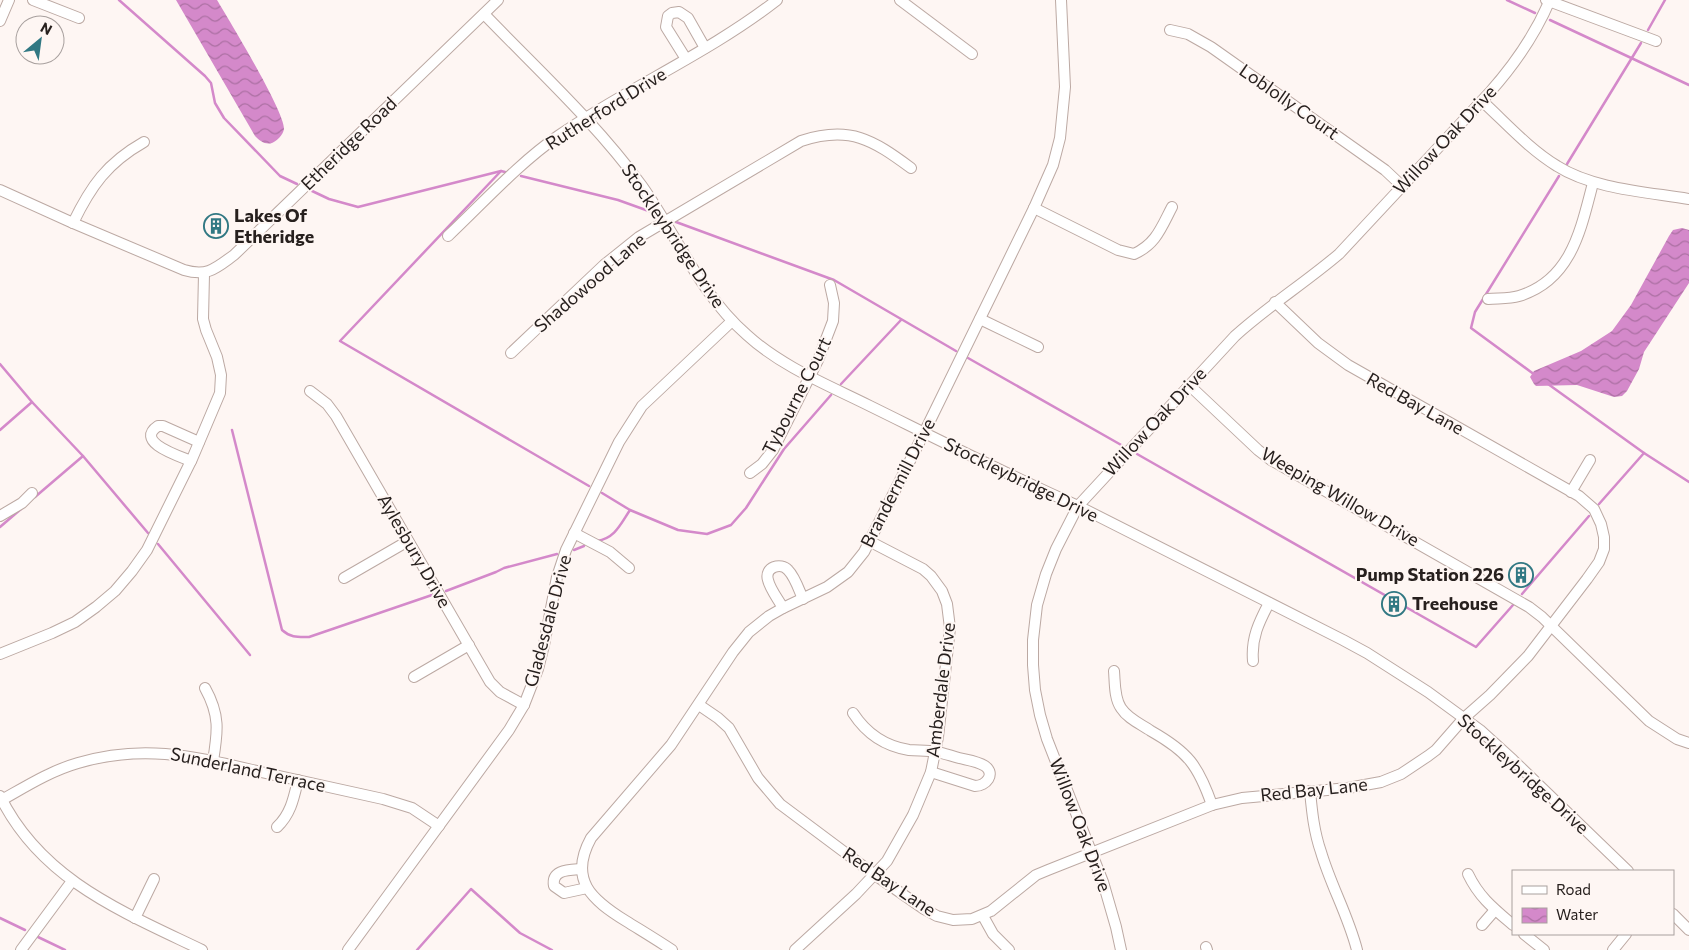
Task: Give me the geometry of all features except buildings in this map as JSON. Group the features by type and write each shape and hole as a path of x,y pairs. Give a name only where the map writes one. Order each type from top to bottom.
{"street":[{"path":"0,21 8,0"},
{"path":"33,0 79,18"},
{"name":"Etheridge Road","path":"204,274 234,255 498,0"},
{"name":"Rutherford Drive","path":"448,236 528,161 556,138 584,118 705,48 753,18 777,0"},
{"path":"900,0 972,54"},
{"name":"Brandermill Drive","path":"672,950 606,908 593,897 584,878 585,848 591,838 671,745 740,642 769,616 828,587 848,572 860,558 869,542 1034,208 1053,165 1060,138 1064,108 1065,87 1061,0"},
{"path":"1548,0 1656,41"},
{"name":"Willow Oak Drive","path":"1121,950 1108,896 1047,739 1035,690 1033,665 1037,605 1056,549 1078,506 1235,336 1257,316 1339,254 1482,101 1521,55 1540,22 1548,0"},
{"path":"686,59 666,27 668,16 672,13 679,12 688,18 705,48"},
{"name":"Stockleybridge Drive","path":"484,14 584,118 625,164 644,188 710,296 732,321 760,346 784,363 809,376 1078,506 1367,653 1428,692 1464,718 1513,760 1627,870"},
{"name":"Loblolly Court","path":"1170,30 1188,34 1211,47 1386,170 1402,186"},
{"path":"1482,101 1542,156 1568,172 1593,182 1689,199"},
{"name":"Shadowood Lane","path":"511,353 610,260 639,237 801,141 824,135 848,135 869,140 881,146 912,168"},
{"path":"73,223 96,181 126,152 144,142"},
{"path":"1488,299 1519,296 1547,281 1562,267 1576,243 1593,182"},
{"path":"0,190 184,270 204,274 203,319 217,357 221,375 220,393 191,461 146,550 132,571 115,590 75,622 0,654"},
{"path":"1034,208 1118,250 1134,254 1146,248 1158,234 1172,207"},
{"name":"Tybourne Court","path":"750,473 766,459 772,450 818,360 833,321 834,303 830,285"},
{"name":"Red Bay Lane","path":"699,705 729,728 758,778 780,804 924,909 936,916 953,920 972,919 983,916 1036,875 1212,805 1242,798 1348,788 1381,782 1401,774 1436,750 1464,718 1528,656 1599,562 1604,549 1604,537 1599,518 1587,503 1571,492 1348,366 1318,343 1275,302"},
{"path":"980,318 1038,347"},
{"name":"Gladesdale Drive","path":"348,950 509,730 524,705 538,669 561,563 619,442 642,406 732,321"},
{"name":"Weeping Willow Drive","path":"1189,385 1271,460 1517,599 1542,617 1649,721 1677,739 1689,743"},
{"name":"Aylesbury Drive","path":"310,391 326,404 336,416 490,682 500,692 524,705"},
{"path":"191,461 155,444 151,437 152,432 158,426 163,426 199,442"},
{"path":"1571,492 1590,460"},
{"path":"0,516 22,504 32,492"},
{"path":"574,533 610,552 629,568"},
{"path":"344,578 408,541"},
{"name":"Amberdale Drive","path":"794,950 875,875 887,861 909,823 930,772 938,737 949,643 950,615 947,604 942,591 923,569 869,542"},
{"path":"783,608 768,581 767,575 771,568 784,566 790,571 803,599"},
{"path":"1253,661 1254,637 1269,603"},
{"path":"414,677 469,645"},
{"path":"1114,671 1120,708 1129,718 1183,752 1200,774 1212,805"},
{"path":"205,688 216,712 218,726 213,761"},
{"path":"852,713 865,730 888,744 909,750 935,752 979,763 989,771 989,778 980,786 975,786 930,772"},
{"name":"Sunderland Terrace","path":"1,799 66,767 107,756 150,752 181,754 406,806 439,826"},
{"path":"277,827 290,809 298,780"},
{"path":"1310,791 1314,826 1321,852 1352,927 1358,950"},
{"path":"1,799 21,830 41,854 72,881 93,896 202,950"},
{"path":"1468,874 1486,902 1512,924"},
{"path":"135,918 154,879"},
{"path":"21,950 72,881"},
{"path":"1482,925 1495,910"},
{"path":"1674,915 1689,930"},
{"path":"983,916 994,934 1009,950"},
{"path":"1525,935 1544,950"},
{"path":"1613,950 1625,935"}],"water":[{"path":"176,0 217,0 276,104 284,129 276,141 265,143 255,136"},
{"path":"1682,228 1689,230 1689,283 1644,352 1639,369 1627,391 1622,396 1614,397 1577,385 1536,386 1530,377 1534,371 1581,351 1612,331 1631,305 1673,230"}],"waterway":[{"path":"119,0 205,76 211,83 215,103 224,118 280,176 297,184"},
{"path":"1507,0 1535,13"},
{"path":"1648,30 1665,0"},
{"path":"1550,20 1689,85"},
{"path":"1567,164 1641,43"},
{"path":"501,171 340,341 589,486"},
{"path":"310,190 329,199 358,207 501,171 505,172"},
{"path":"521,176 618,200 657,214"},
{"path":"1535,375 1471,328 1475,312 1559,176"},
{"path":"676,222 834,280 956,351"},
{"path":"841,384 901,320"},
{"path":"968,358 1123,446"},
{"path":"0,364 32,402 83,456 148,533"},
{"path":"1548,384 1644,453 1689,482"},
{"path":"602,493 630,510 678,530 707,534 731,525 746,508 784,449 831,395"},
{"path":"0,430 32,402"},
{"path":"232,430 282,630 285,633 292,636 309,637 432,595"},
{"path":"1599,504 1644,453"},
{"path":"1137,454 1476,647 1513,605"},
{"path":"35,497 83,456"},
{"path":"0,527 21,509"},
{"path":"597,541 613,534 630,510"},
{"path":"1522,594 1589,516"},
{"path":"158,544 250,655"},
{"path":"574,550 584,546"},
{"path":"446,591 504,568 557,554"},
{"path":"417,950 471,889 520,933 552,950"},
{"path":"0,918 25,930"},
{"path":"38,937 65,950"}],"place":[{"name":"Lakes Of Etheridge","path":"216,226"},
{"name":"Pump Station 226","path":"1521,575"},
{"name":"Treehouse","path":"1394,604"}]}
